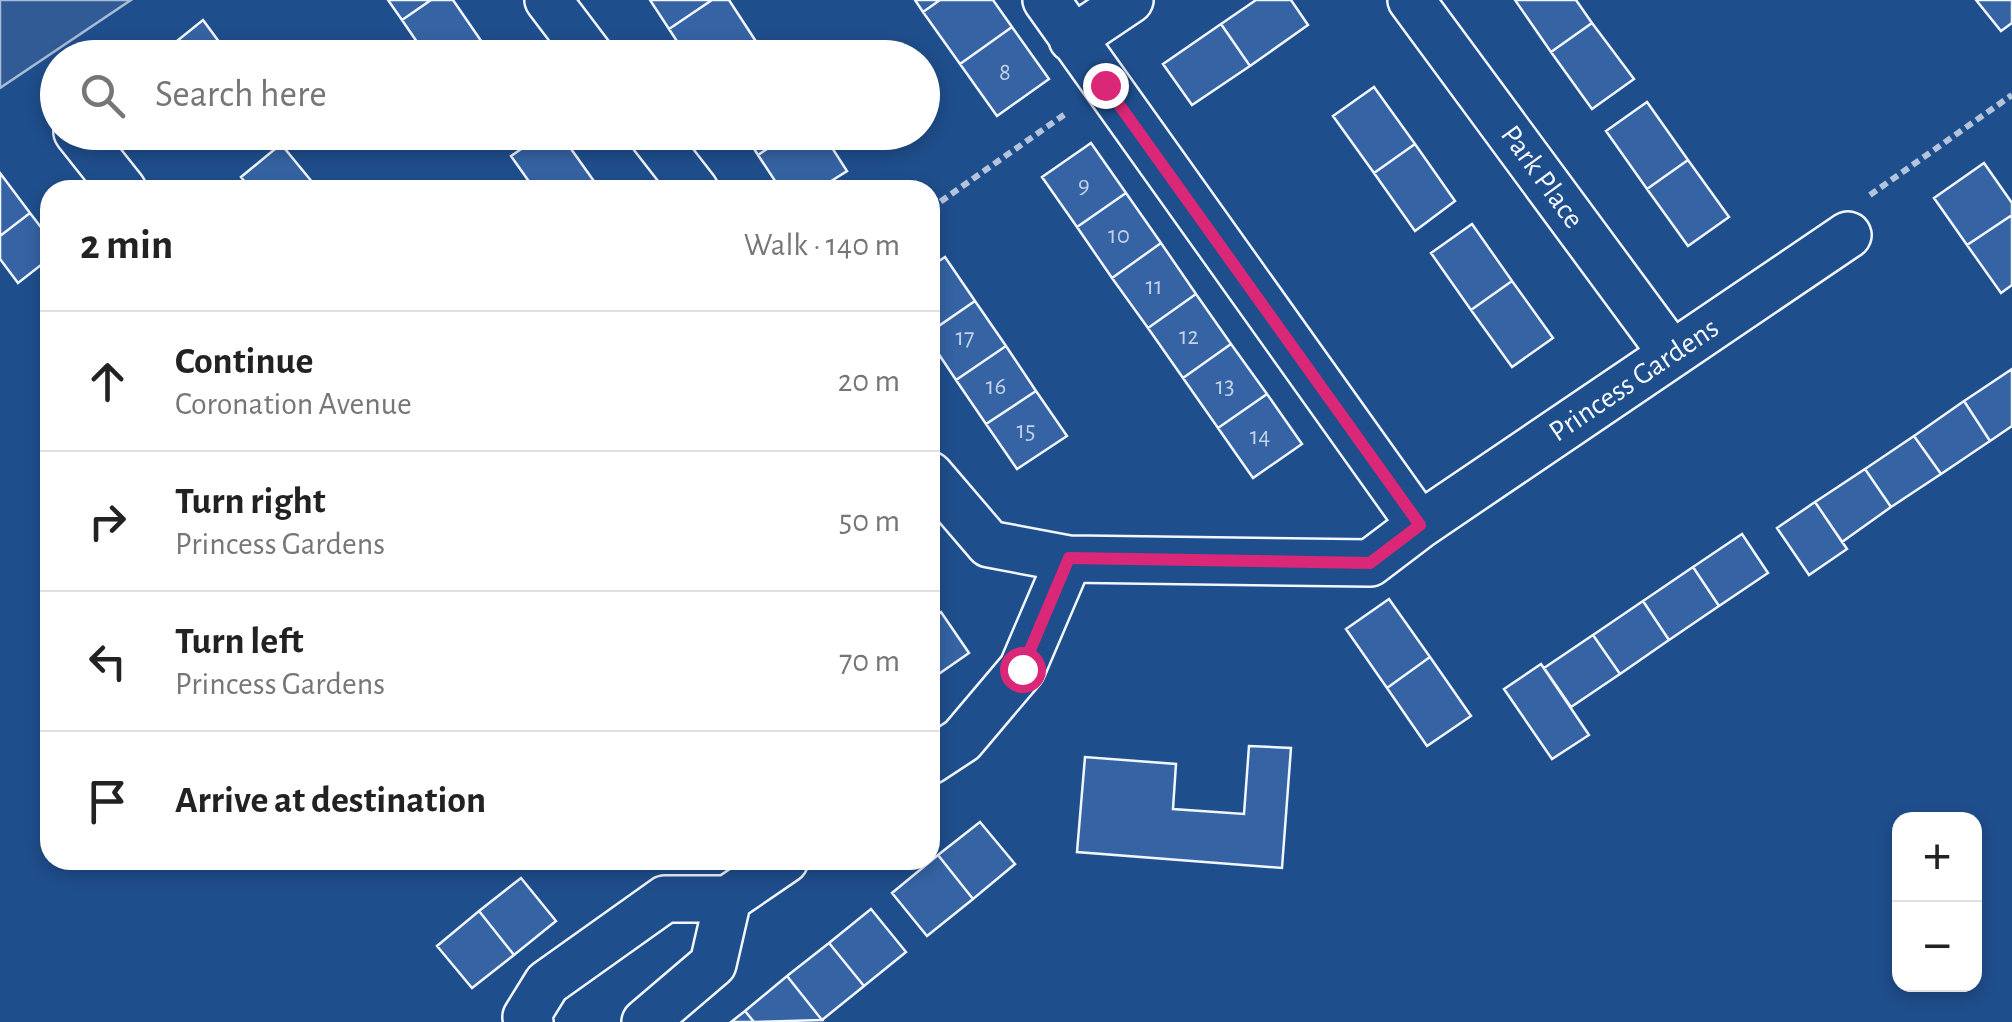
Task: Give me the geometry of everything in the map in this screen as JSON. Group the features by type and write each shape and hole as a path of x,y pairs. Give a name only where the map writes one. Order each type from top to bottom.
{"street":[{"path":"548,0 578,40"},
{"path":"1046,0 1420,525"},
{"path":"1072,39 1130,0"},
{"name":"Park Place","path":"1411,0 1672,354"},
{"path":"91,150 115,180"},
{"path":"664,150 687,180"},
{"name":"Princess Gardens","path":"940,486 990,544 1069,558 1370,563 1420,525 1848,235"},
{"path":"940,755 962,740 1022,669 1069,558"},
{"path":"672,870 728,898"},
{"path":"530,1022 526,1016 547,983 665,898 728,898 769,870"},
{"path":"645,1022 713,964 728,898"}],"path":[{"path":"940,202 1105,85"},
{"path":"1848,235 1862,202 2012,95"}],"shaded area":[{"path":"0,0 131,0 71,40 40,40 40,61 0,88"}],"building":[{"path":"388,0 431,0 402,20"},
{"path":"431,0 453,0 480,40 416,40 402,20"},
{"path":"650,0 712,0 669,29"},
{"path":"712,0 729,0 755,40 676,40 669,29"},
{"path":"915,0 940,0 923,12"},
{"path":"940,0 993,0 1012,27 960,64 923,12"},
{"path":"1256,0 1291,0 1308,25 1250,66 1221,24"},
{"path":"1515,0 1576,0 1592,23 1551,52"},
{"path":"1976,0 2012,0 2012,23 2001,31"},
{"path":"203,20 218,40 178,40"},
{"path":"1592,23 1634,79 1592,109 1551,52"},
{"path":"1221,24 1250,66 1192,105 1163,64"},
{"path":"1012,27 1049,79 997,116 960,64"},
{"path":"1374,87 1415,144 1374,173 1333,116"},
{"path":"1647,102 1688,160 1647,189 1606,131"},
{"path":"1091,143 1126,193 1077,227 1042,177"},
{"path":"1415,144 1455,201 1415,231 1374,173"},
{"path":"274,150 286,150 311,180 243,180 241,177"},
{"path":"520,150 572,150 593,180 528,180 511,156"},
{"path":"766,150 834,150 847,171 833,180 774,180 758,155"},
{"path":"1688,160 1729,217 1688,246 1647,189"},
{"path":"1984,163 2012,203 2012,215 1967,245 1934,198"},
{"path":"0,173 30,213 0,236"},
{"path":"1126,193 1161,243 1112,278 1077,227"},
{"path":"30,213 40,226 40,266 18,283 0,259 0,236"},
{"path":"2012,215 2012,285 2001,293 1967,245"},
{"path":"1472,224 1512,281 1471,310 1431,253"},
{"path":"1161,243 1196,294 1148,328 1112,278"},
{"path":"945,257 975,301 940,325 940,260"},
{"path":"1512,281 1553,338 1512,367 1471,310"},
{"path":"1196,294 1231,344 1183,378 1148,328"},
{"path":"975,301 1006,346 956,380 940,356 940,325"},
{"path":"1231,344 1267,394 1218,428 1183,378"},
{"path":"1006,346 1036,391 986,424 956,380"},
{"path":"2012,369 2012,426 1990,441 1964,401"},
{"path":"1036,391 1067,436 1017,469 986,424"},
{"path":"1267,394 1302,444 1253,478 1218,428"},
{"path":"1964,401 1990,441 1941,474 1914,436"},
{"path":"1914,436 1941,474 1891,507 1865,469"},
{"path":"1865,469 1891,507 1842,542 1815,502"},
{"path":"1815,502 1847,549 1809,575 1777,528"},
{"path":"1742,534 1768,573 1719,606 1693,567"},
{"path":"1693,567 1719,606 1669,640 1643,601"},
{"path":"1389,599 1430,657 1387,688 1346,629"},
{"path":"1643,601 1669,640 1620,674 1593,635"},
{"path":"940,613 969,653 940,673"},
{"path":"1593,635 1620,674 1571,707 1544,668"},
{"path":"1430,657 1471,716 1427,746 1387,688"},
{"path":"1541,664 1589,735 1552,759 1504,689"},
{"path":"1249,746 1291,748 1282,868 1077,852 1085,757 1176,764 1173,809 1244,814"},
{"path":"980,822 1015,864 973,899 940,853"},
{"path":"940,858 973,899 927,936 892,893 920,870 940,870"},
{"path":"521,878 556,921 514,955 479,911"},
{"path":"871,909 906,952 864,986 829,943"},
{"path":"479,911 514,955 472,988 437,946"},
{"path":"829,943 864,986 822,1020 787,976"},
{"path":"787,976 822,1020 754,1022 745,1011"},
{"path":"745,1011 754,1022 731,1022"}],"route":[{"path":"1022,669 1069,558 1370,563 1420,525 1105,85"}]}
